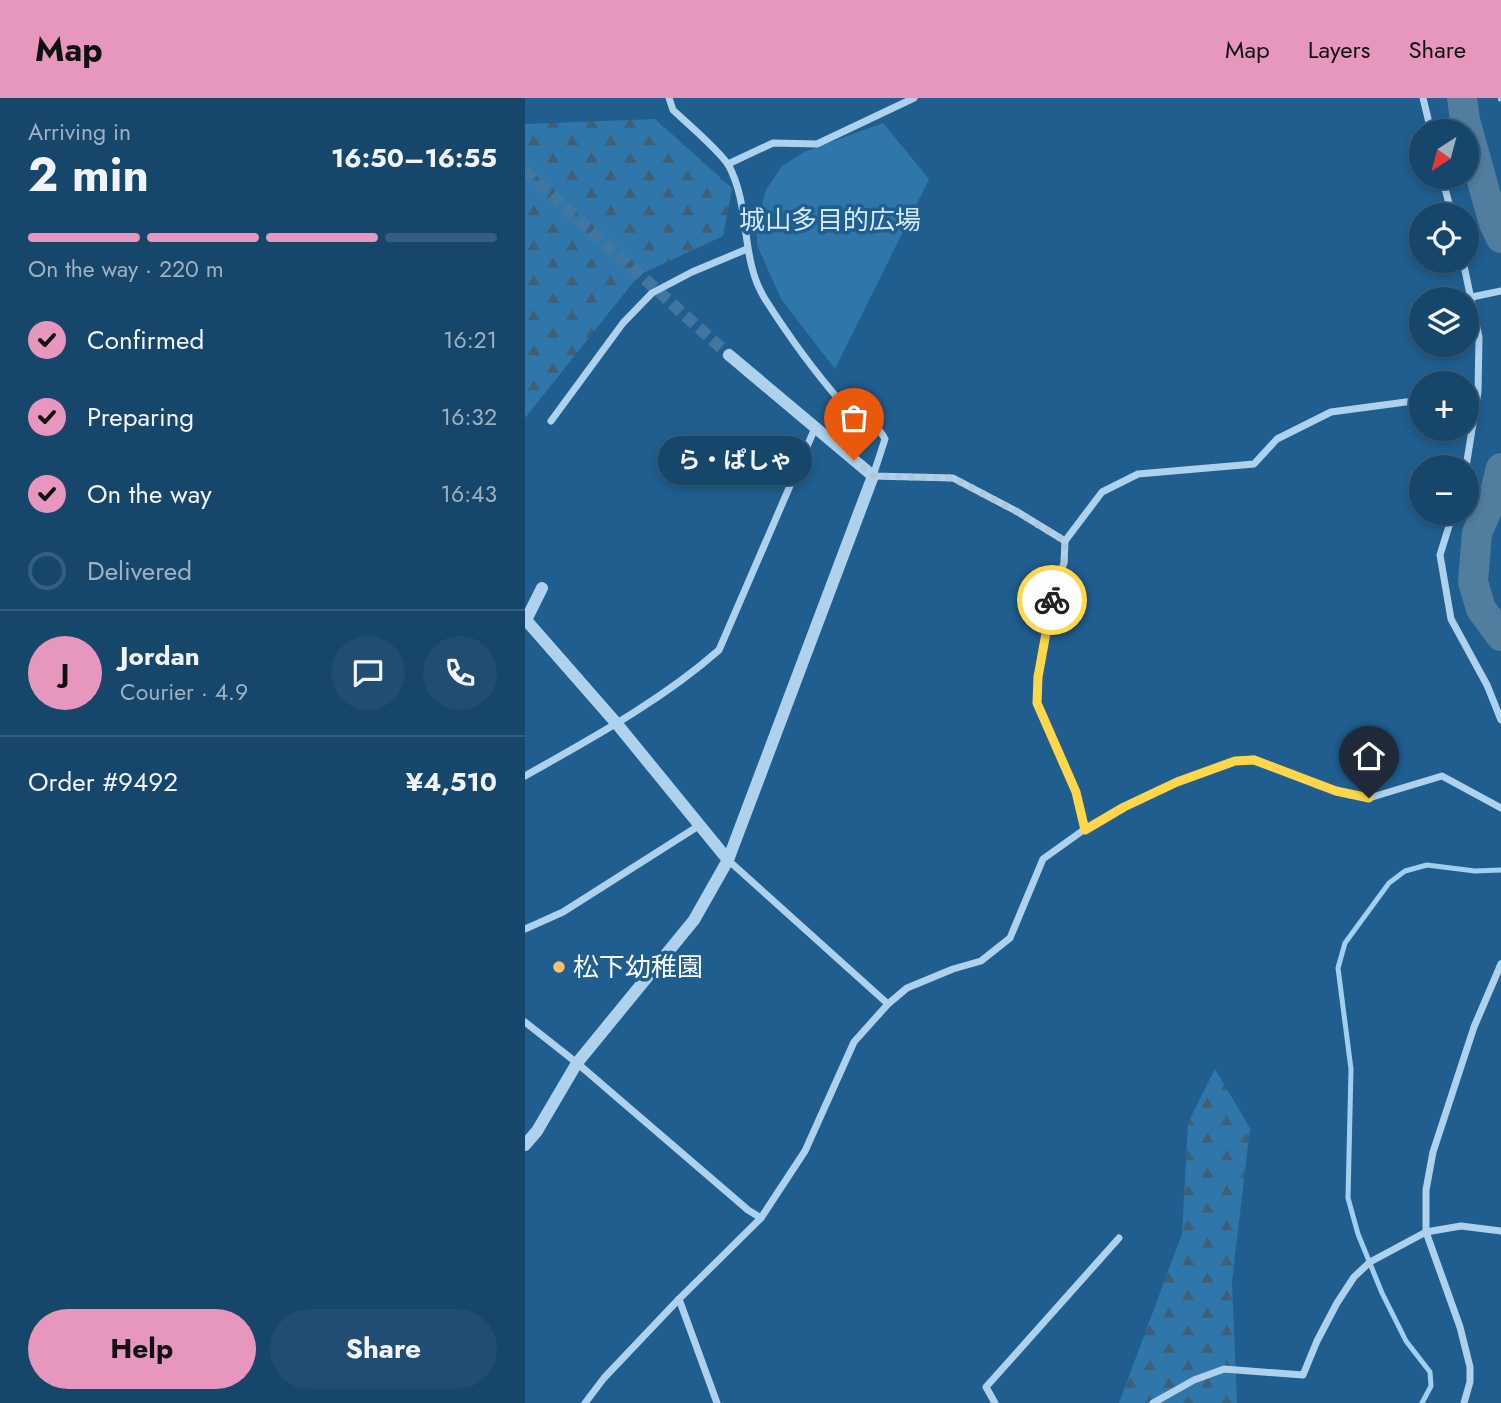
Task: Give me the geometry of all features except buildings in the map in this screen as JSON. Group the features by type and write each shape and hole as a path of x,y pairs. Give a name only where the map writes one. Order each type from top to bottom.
{"street":[{"path":"525,1145 537,1131 577,1063 694,920 728,860 885,439 879,427 844,405 811,365 763,296 747,249 742,200 728,164 673,110 669,98"},
{"path":"728,164 773,143 817,144 914,98"},
{"path":"1423,98 1428,119"},
{"path":"551,421 623,323 652,293 692,272 747,249"},
{"path":"1479,296 1501,291"},
{"path":"729,355 873,476 953,478 1016,511 1065,541"},
{"path":"1085,830 1076,792 1037,703 1038,677 1053,594 1064,563 1065,541 1102,492 1138,474 1254,464 1277,439 1331,412 1409,402"},
{"path":"525,776 617,724 696,670 719,650 815,428"},
{"path":"1449,525 1440,555 1451,618 1487,685 1501,720"},
{"path":"542,588 526,620 617,724 728,860 888,1004"},
{"path":"585,1403 604,1378 679,1299 761,1218 806,1151 854,1042 888,1004 907,988 981,961 1010,938 1043,859 1085,830 1124,807 1177,782 1235,761 1254,760 1336,791 1369,798 1442,776 1501,808"},
{"path":"525,929 562,912 700,825"},
{"path":"1464,1403 1470,1382 1470,1367 1460,1327 1426,1232 1426,1190 1433,1152 1475,1027 1501,964"},
{"path":"525,1022 577,1063 748,1210 761,1218"},
{"path":"1153,1403 1194,1380 1224,1369 1303,1375 1317,1341 1354,1277 1370,1262 1426,1232 1461,1226 1501,1231"},
{"path":"995,1403 986,1387 1119,1238"},
{"path":"679,1299 717,1403"}],"path":[{"path":"1499,98 1501,104"}],"green space":[{"path":"655,119 732,188 723,236 639,275 525,418 525,124"},
{"name":"城山多目的広場","path":"883,123 929,179 835,369 781,299 757,245 757,221 766,190 782,166 804,152"},
{"path":"1215,1069 1250,1128 1232,1281 1237,1403 1119,1403 1182,1234 1188,1123"}],"waterway":[{"path":"1462,98 1465,120 1494,224 1501,238"},
{"path":"1501,468 1495,492 1477,533 1473,582 1481,609 1501,636"},
{"path":"1422,1403 1431,1386 1430,1372 1406,1341 1382,1293 1358,1234 1348,1198 1351,1069 1338,968 1345,943 1389,883 1405,871 1427,865 1475,871 1501,870"}],"tunnel":[{"path":"525,171 729,355"}],"way so far":[{"path":"854,460 873,476 953,478 1016,511 1065,541 1064,563 1052,600"}],"place":[{"name":"ら・ぱしゃ","path":"854,460"},
{"name":"松下幼稚園","path":"559,967"}],"route":[{"path":"1052,600 1038,677 1037,703 1076,792 1085,830 1124,807 1177,782 1235,761 1254,760 1336,791 1369,798"}]}
